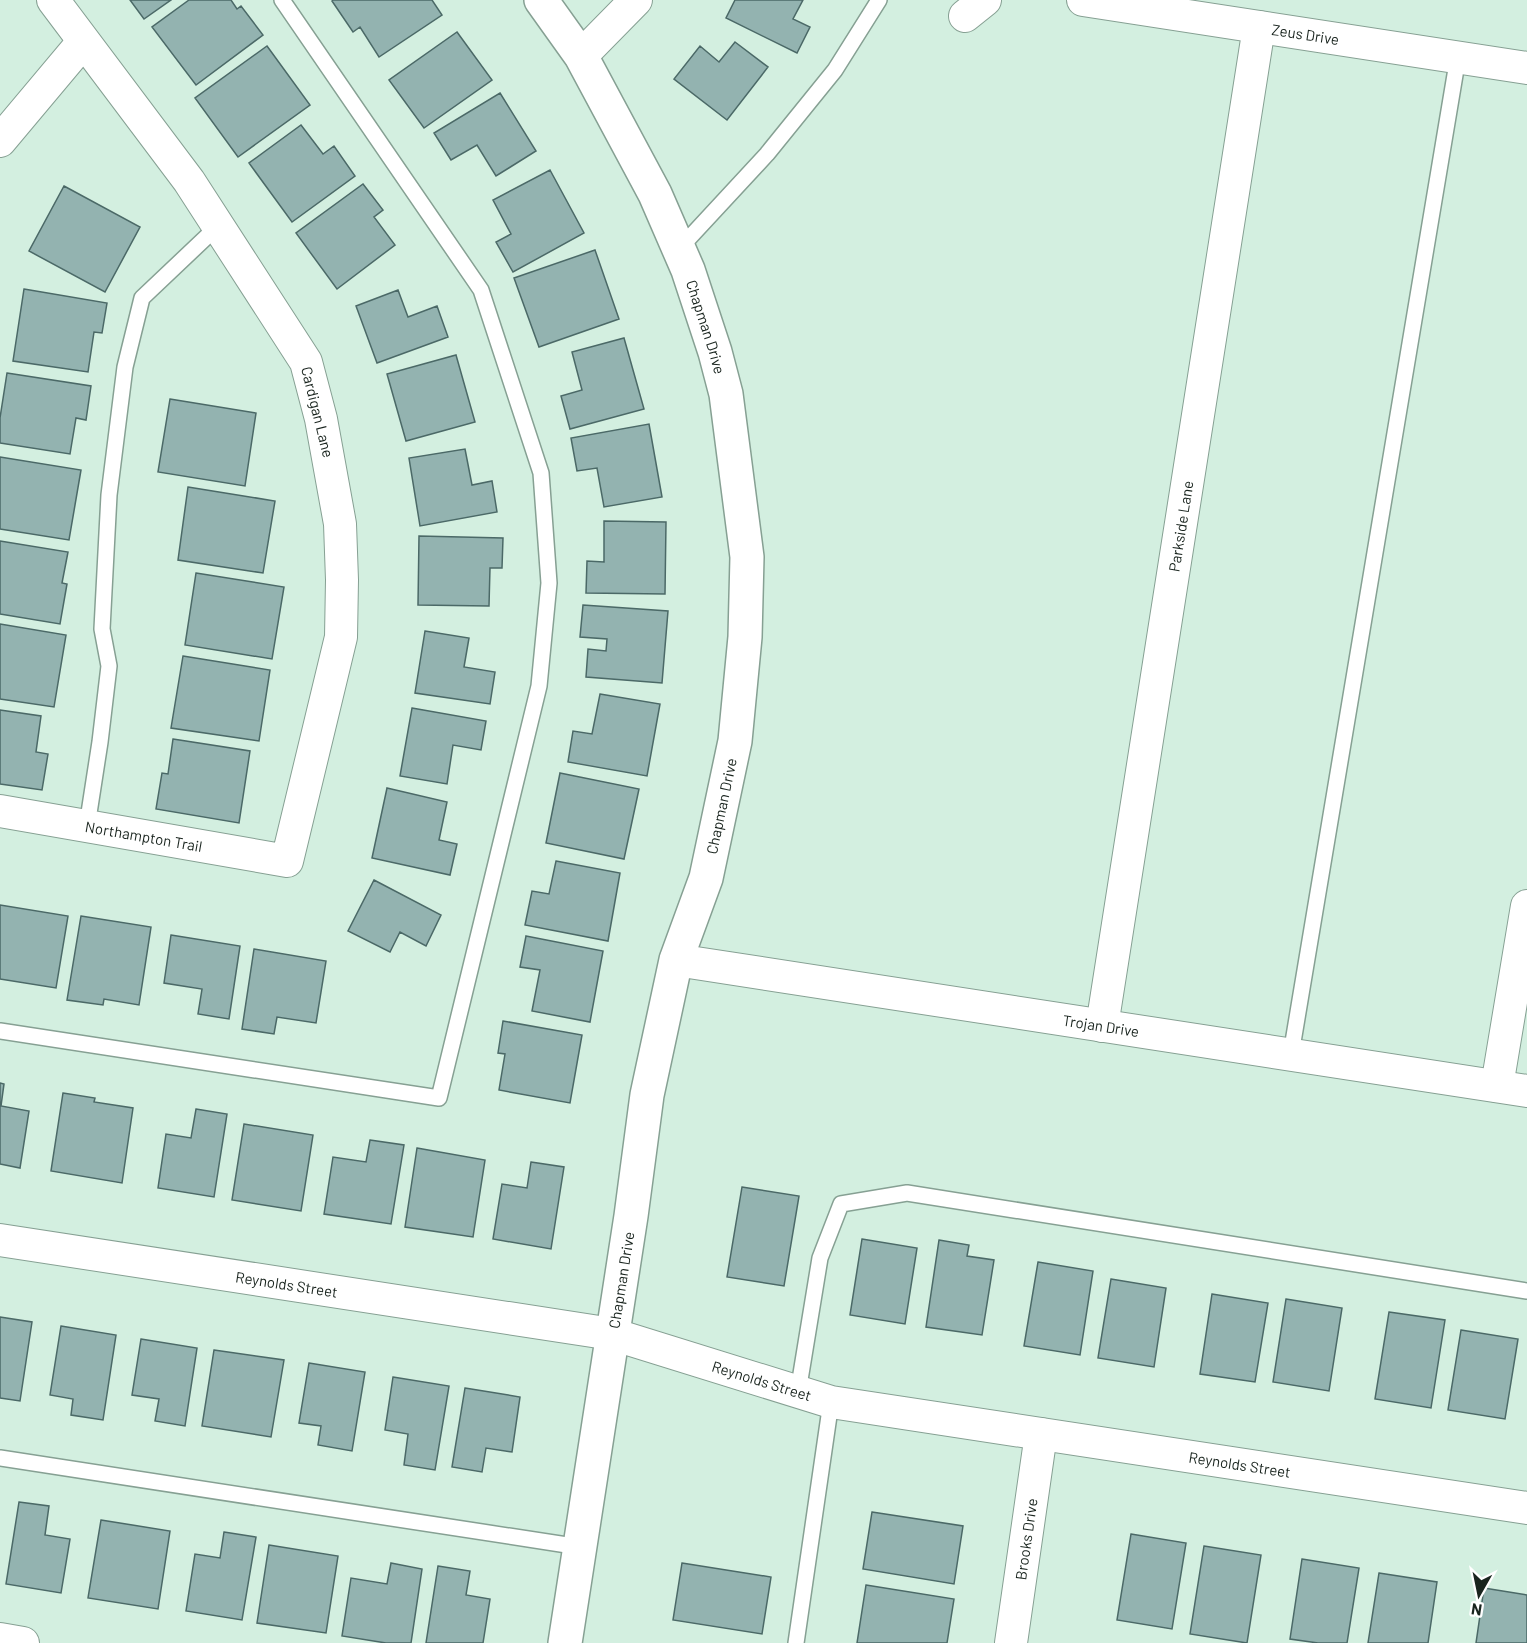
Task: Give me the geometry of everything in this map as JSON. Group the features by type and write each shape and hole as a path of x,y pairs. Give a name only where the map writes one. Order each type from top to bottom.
{"street":[{"name":"Cardigan Lane","path":"53,0 189,181 306,362 321,419 340,524 341,637 286,861"},
{"name":"Chapman Drive","path":"542,0 580,56 655,195 688,270 726,394 747,557 745,637 735,741 706,878 676,960 647,1095 631,1216 565,1643"},
{"path":"580,56 636,0"},
{"name":"Zeus Drive","path":"1083,0 1527,68"},
{"name":"Parkside Lane","path":"1102,1026 1259,27"},
{"path":"0,141 83,42"},
{"name":"Northampton Trail","path":"0,812 286,861"},
{"path":"1512,1088 1527,906"},
{"name":"Trojan Drive","path":"676,960 1512,1088"},
{"name":"Reynolds Street","path":"0,1240 612,1334 831,1402 1527,1508"},
{"name":"Brooks Drive","path":"1011,1643 1041,1434"},
{"path":"0,1639 23,1643"}],"lane":[{"path":"0,1031 439,1098 539,686 549,583 541,473 481,290 282,0"},
{"path":"679,249 767,154 835,70 879,0"},
{"path":"1291,1054 1458,57"},
{"path":"87,826 109,666 102,629 109,495 124,368 142,298 218,226"},
{"path":"798,1392 820,1258 841,1204 907,1192 1527,1291"},
{"path":"796,1643 831,1402"},
{"path":"0,1458 580,1547"}],"building":[{"path":"130,0 171,0 144,19"},
{"path":"189,0 231,0 237,9 241,6 263,35 196,85 152,27"},
{"path":"333,0 432,0 442,15 379,57 360,27 353,32"},
{"path":"735,0 803,0 793,19 810,27 797,53 726,18"},
{"path":"457,32 492,80 424,128 389,80"},
{"path":"735,42 768,67 727,120 674,79 700,46 719,62"},
{"path":"267,46 310,105 238,157 195,98"},
{"path":"500,93 536,151 496,176 477,145 451,160 434,133"},
{"path":"301,125 323,154 334,146 355,176 292,222 249,163"},
{"path":"550,170 584,233 513,272 496,242 511,234 493,200"},
{"path":"363,184 383,210 374,217 395,245 337,289 296,233"},
{"path":"64,186 140,227 105,292 29,251"},
{"path":"595,250 619,319 539,347 514,278"},
{"path":"24,289 107,303 102,333 94,332 88,372 13,361"},
{"path":"398,290 408,317 437,306 448,337 377,363 356,306"},
{"path":"624,338 644,409 570,429 561,396 582,390 572,352"},
{"path":"456,355 475,422 406,441 387,374"},
{"path":"7,373 91,386 86,420 76,418 70,454 0,443 0,418"},
{"path":"170,399 256,413 245,486 158,472"},
{"path":"649,424 662,497 604,507 597,468 577,471 571,438"},
{"path":"465,449 472,485 492,481 497,512 420,526 409,458"},
{"path":"0,457 81,470 69,540 0,529"},
{"path":"188,487 275,501 263,573 178,560"},
{"path":"604,521 666,522 665,594 586,593 587,561 604,562"},
{"path":"419,536 503,538 502,568 490,568 489,606 418,605"},
{"path":"0,541 68,552 62,583 67,584 60,624 0,614"},
{"path":"196,573 284,587 272,659 185,645"},
{"path":"583,605 668,611 662,683 586,677 588,649 606,651 607,639 580,637"},
{"path":"0,624 66,635 54,707 0,699"},
{"path":"425,631 469,638 464,667 495,672 490,704 415,693"},
{"path":"183,656 270,670 259,741 171,728"},
{"path":"600,694 660,704 647,776 568,762 573,731 592,734"},
{"path":"412,708 486,721 481,750 453,745 447,784 400,776"},
{"path":"0,710 41,716 36,752 48,754 42,790 0,784"},
{"path":"173,739 250,751 239,823 156,809 162,773 168,774"},
{"path":"560,773 639,789 624,859 546,843"},
{"path":"387,788 447,802 439,840 457,844 450,875 372,858"},
{"path":"556,861 620,873 608,941 525,925 532,891 549,894"},
{"path":"374,880 441,915 426,946 400,932 390,952 348,931"},
{"path":"0,905 68,916 56,988 0,979"},
{"path":"81,916 151,927 139,1005 104,999 103,1005 67,1000"},
{"path":"171,935 240,946 229,1019 198,1014 202,989 164,983"},
{"path":"526,936 603,951 590,1022 532,1011 540,970 520,967"},
{"path":"254,949 326,961 316,1023 277,1017 274,1034 242,1029"},
{"path":"503,1021 582,1035 570,1103 499,1090 505,1054 498,1053"},
{"path":"0,1083 4,1084 1,1106 29,1111 20,1168 0,1164"},
{"path":"63,1093 95,1098 94,1102 133,1108 122,1183 51,1171"},
{"path":"196,1109 227,1114 214,1197 158,1188 166,1134 191,1138"},
{"path":"244,1124 313,1135 301,1211 232,1200"},
{"path":"370,1140 404,1145 391,1224 324,1214 333,1157 366,1162"},
{"path":"417,1148 485,1160 473,1237 405,1227"},
{"path":"531,1162 564,1167 551,1249 493,1239 502,1184 527,1188"},
{"path":"742,1187 799,1196 784,1286 727,1277"},
{"path":"862,1239 917,1248 905,1324 850,1315"},
{"path":"939,1240 969,1245 967,1256 994,1260 982,1335 926,1327"},
{"path":"1038,1262 1093,1271 1080,1355 1024,1346"},
{"path":"1111,1279 1166,1288 1154,1367 1098,1358"},
{"path":"1212,1294 1268,1303 1255,1382 1200,1374"},
{"path":"1286,1299 1342,1308 1329,1391 1273,1382"},
{"path":"1389,1312 1445,1320 1431,1408 1375,1399"},
{"path":"0,1317 32,1322 20,1401 0,1398"},
{"path":"61,1326 116,1335 103,1420 71,1415 73,1399 50,1395"},
{"path":"1461,1330 1518,1339 1505,1419 1448,1410"},
{"path":"141,1339 197,1348 185,1426 155,1421 159,1399 132,1395"},
{"path":"214,1350 284,1360 271,1437 202,1426"},
{"path":"309,1363 365,1372 352,1451 318,1445 321,1426 299,1423"},
{"path":"393,1377 449,1386 435,1470 404,1465 408,1434 385,1430"},
{"path":"465,1388 520,1397 512,1452 486,1448 482,1472 452,1467"},
{"path":"19,1502 49,1506 45,1535 70,1539 61,1593 6,1584"},
{"path":"872,1512 963,1526 954,1584 863,1569"},
{"path":"101,1520 170,1531 158,1609 88,1598"},
{"path":"224,1532 256,1537 242,1620 186,1611 195,1554 220,1558"},
{"path":"1131,1534 1186,1543 1172,1629 1117,1620"},
{"path":"269,1545 338,1556 326,1633 257,1623"},
{"path":"1204,1546 1261,1555 1247,1643 1190,1634"},
{"path":"1302,1559 1359,1568 1347,1643 1318,1643 1290,1639"},
{"path":"391,1563 422,1569 411,1643 386,1643 342,1636 351,1578 387,1584"},
{"path":"682,1563 771,1577 762,1634 673,1620"},
{"path":"438,1566 470,1571 466,1595 490,1599 483,1643 426,1643"},
{"path":"1379,1573 1437,1582 1428,1643 1368,1643"},
{"path":"866,1585 954,1599 947,1643 857,1643"},
{"path":"1484,1588 1527,1595 1527,1643 1476,1643"}]}
